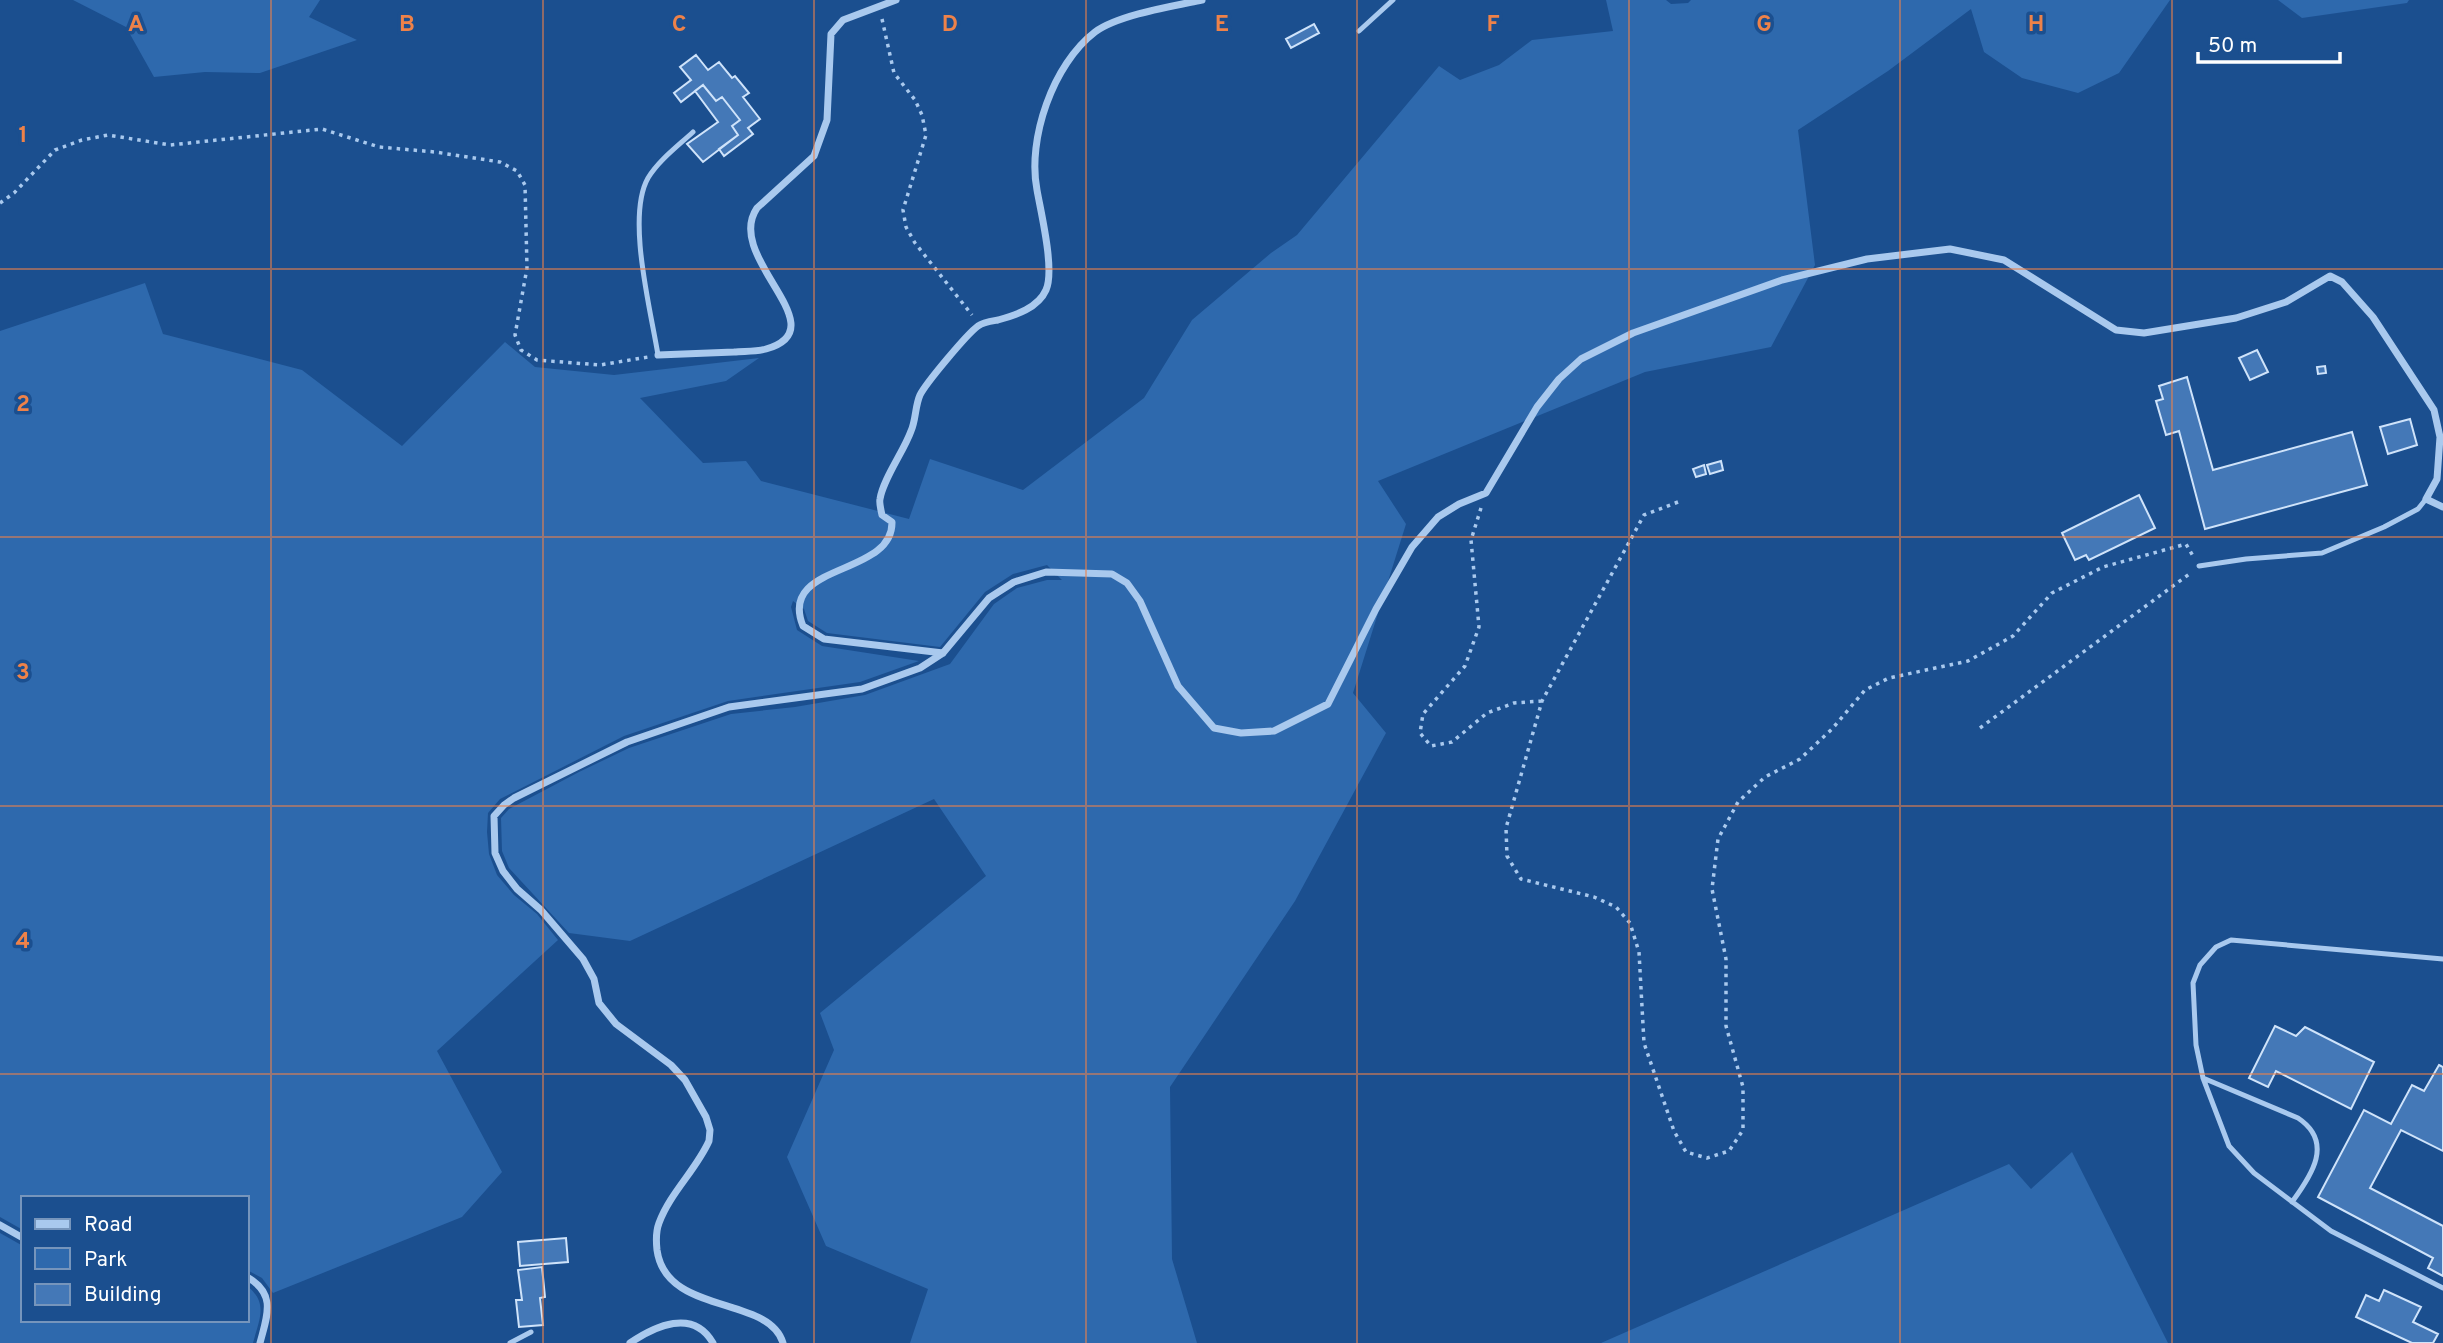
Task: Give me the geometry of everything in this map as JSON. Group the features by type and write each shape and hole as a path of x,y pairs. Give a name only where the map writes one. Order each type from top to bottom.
{"street":[{"path":"658,355 764,350 788,337 792,327 788,310 753,247 749,234 752,216 757,208 814,156 827,120 831,34 843,20 896,0"},
{"path":"943,653 824,639 803,626 798,608 803,594 812,583 863,560 883,546 892,533 892,522 882,514 880,499 910,435 920,396 933,376 979,324 1031,308 1042,298 1047,288 1049,270 1035,178 1036,149 1047,102 1065,63 1096,31 1139,14 1202,0"},
{"path":"783,1343 773,1326 759,1318 698,1297 679,1286 666,1273 658,1259 658,1224 709,1141 710,1130 706,1117 685,1080 671,1065 616,1024 599,1003 594,979 583,959 503,871 495,853 494,816 514,798 626,742 729,707 862,689 920,668 943,653 989,598 1014,582 1046,572 1112,574 1128,583 1140,601 1178,686 1214,727 1241,733 1274,731 1328,704 1376,609 1412,547 1438,517 1459,504 1486,493 1537,407 1559,379 1581,359 1605,346 1680,315 1782,280 1867,259 1950,249 2004,260 2116,330 2144,333 2236,318 2287,302 2330,276 2342,282 2373,317 2434,410 2440,436 2437,479 2426,499 2443,507"},
{"path":"0,1224 21,1237"},
{"path":"248,1278 266,1295 268,1314 260,1343"},
{"path":"630,1343 651,1329 670,1323 684,1323 698,1327 713,1343"}],"lane":[{"path":"1359,31 1393,0"},
{"path":"658,355 639,233 641,199 646,181 656,167 693,132"},
{"path":"2199,566 2322,553 2395,521 2418,509 2426,499"},
{"path":"2443,959 2231,940 2216,947 2200,965 2193,983 2196,1045 2203,1078 2229,1146 2254,1173 2331,1230 2443,1288"},
{"path":"2203,1078 2298,1118 2310,1126 2317,1143 2315,1161 2311,1176 2292,1202"},
{"path":"510,1343 531,1332"}],"path":[{"path":"880,7 894,74 915,100 922,115 926,135 904,210 906,227 915,243 979,324"},
{"path":"0,203 14,193 55,150 82,140 108,135 170,145 322,129 379,147 500,162 517,171 525,185 527,268 516,335 522,350 537,360 600,365 658,355"},
{"path":"1486,493 1471,540 1479,628 1465,666 1423,714 1420,733 1431,746 1452,742 1487,713 1514,703 1542,701"},
{"path":"1678,502 1644,514 1542,701 1506,828 1507,856 1521,879 1594,897 1616,907 1630,923 1639,952 1644,1043 1686,1152 1707,1158 1729,1151 1743,1130 1743,1087 1726,1026 1726,959 1712,889 1718,839 1738,802 1765,777 1800,759 1832,729 1865,690 1889,678 1969,661 2013,636 2052,593 2103,567 2186,544 2199,566 1980,728"}],"green space":[{"path":"73,0 320,0 309,17 357,40 260,73 205,72 154,77 126,27"},
{"path":"1606,0 1666,0 1671,4 1688,3 1691,0 2170,0 2119,73 2078,93 2022,78 1984,52 1971,9 1888,71 1798,130 1815,265 1771,347 1645,372 1378,481 1406,524 1353,693 1386,733 1295,901 1170,1087 1172,1259 1197,1343 910,1343 928,1289 826,1246 787,1157 834,1050 820,1013 986,876 934,799 630,941 569,933 509,868 502,851 501,818 509,809 629,748 731,714 865,695 950,664 994,604 1017,588 1047,580 1062,580 1047,565 1013,574 985,592 940,647 827,633 808,621 804,609 793,601 791,607 797,630 822,646 919,661 860,682 728,701 624,736 500,799 488,813 487,832 489,854 497,875 514,895 537,914 558,940 437,1051 502,1172 462,1217 273,1293 262,1278 248,1271 248,1196 21,1196 21,1229 0,1217 0,331 145,283 163,334 302,370 402,446 505,342 535,367 614,375 759,358 726,381 640,398 703,463 746,461 761,481 909,519 930,459 1023,490 1144,398 1192,320 1271,253 1297,235 1439,66 1460,80 1499,65 1532,40 1613,31"},
{"path":"2278,0 2409,0 2407,3 2302,18"},
{"path":"2072,1152 2168,1343 1601,1343 2009,1164 2031,1189"},
{"path":"0,1233 21,1245 21,1322 248,1322 248,1287 254,1292 260,1305 260,1319 253,1343 0,1343"}],"building":[{"path":"1314,24 1319,33 1291,48 1286,39"},
{"path":"696,55 708,70 719,62 732,78 735,76 749,93 743,97 760,119 748,128 753,134 724,156 719,149 738,135 732,126 740,120 722,97 716,101 703,85 681,102 674,93 691,80 680,67"},
{"path":"703,85 716,101 722,97 740,120 732,126 738,135 703,162 687,144 718,122 695,91"},
{"path":"2257,350 2268,372 2250,380 2239,358"},
{"path":"2325,366 2326,373 2318,374 2317,367"},
{"path":"2187,377 2213,470 2352,432 2367,485 2205,529 2179,431 2166,435 2156,401 2163,399 2159,386"},
{"path":"2410,419 2417,445 2388,454 2380,427"},
{"path":"1721,461 1723,470 1710,474 1707,465"},
{"path":"1704,465 1706,474 1696,477 1693,469"},
{"path":"2139,495 2155,528 2089,560 2086,555 2075,560 2062,533"},
{"path":"2275,1026 2296,1036 2305,1027 2374,1062 2351,1109 2276,1071 2268,1087 2249,1078"},
{"path":"2439,1065 2443,1067 2443,1151 2401,1130 2370,1188 2443,1226 2443,1276 2428,1268 2433,1258 2318,1197 2364,1110 2391,1124 2412,1085 2424,1091"},
{"path":"566,1238 568,1262 520,1266 518,1242"},
{"path":"542,1267 545,1297 540,1298 543,1325 519,1327 516,1300 522,1300 518,1270"},
{"path":"2384,1290 2421,1307 2413,1322 2438,1334 2433,1343 2412,1343 2356,1317 2366,1295 2379,1301"}]}
